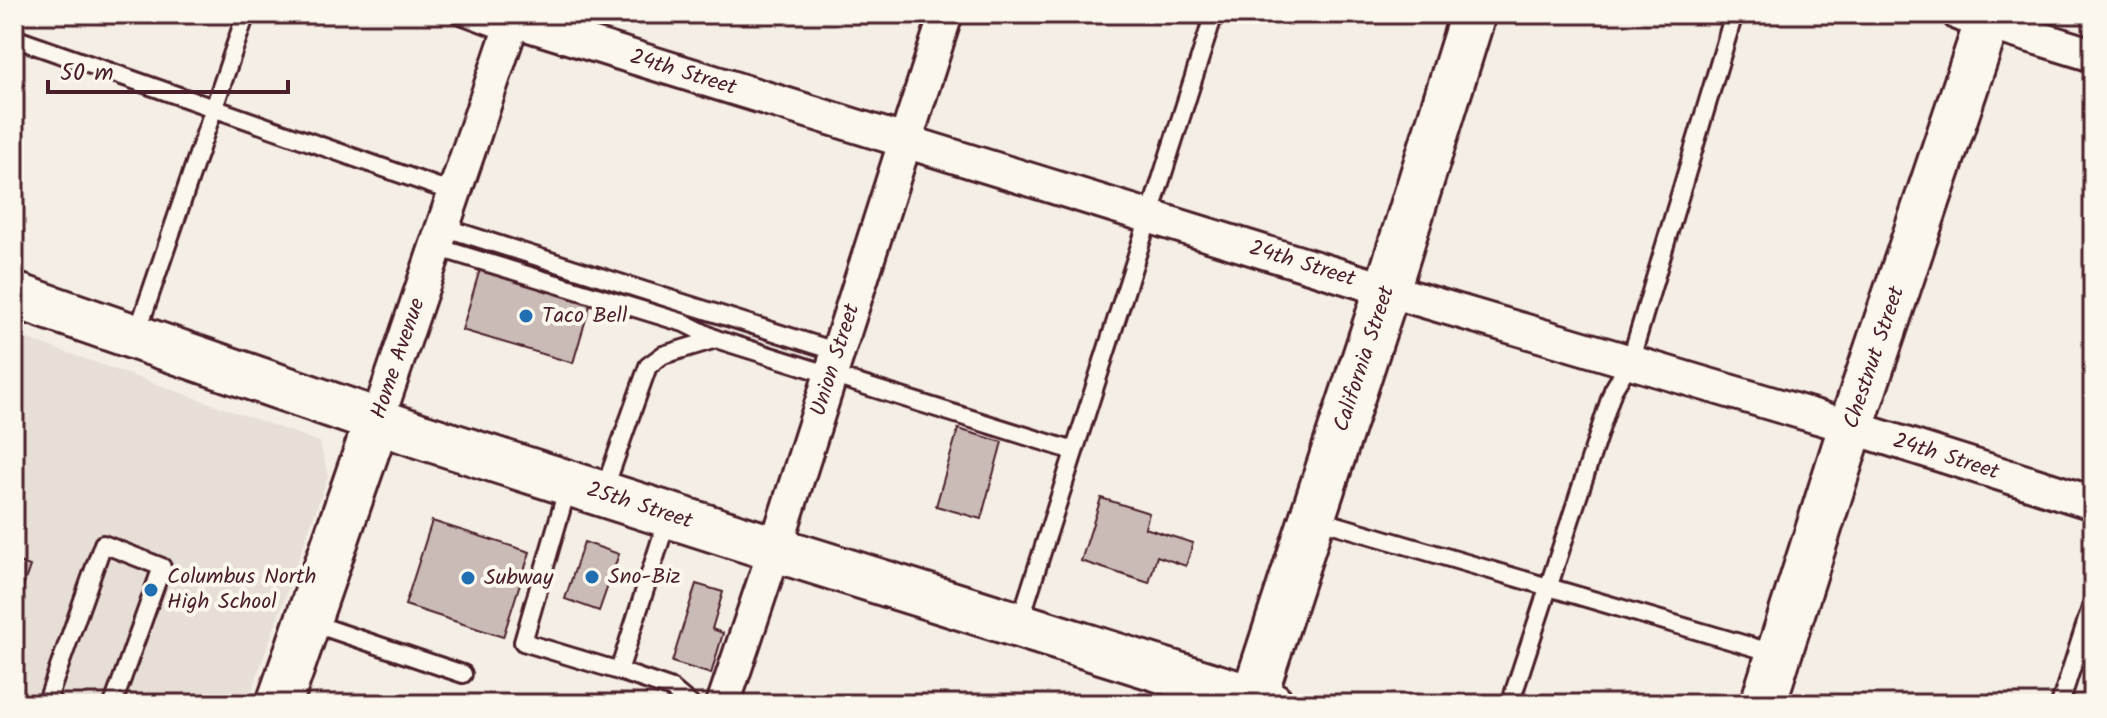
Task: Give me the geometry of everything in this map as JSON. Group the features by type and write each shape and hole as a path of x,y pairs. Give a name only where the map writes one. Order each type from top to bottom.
{"street":[{"name":"Union Street","path":"723,704 946,14"},
{"name":"California Street","path":"1259,702 1312,518 1473,14"},
{"path":"1979,17 2093,55"},
{"name":"Chestnut Street","path":"1763,704 1979,17"},
{"name":"24th Street","path":"512,22 2093,503"},
{"name":"Home Avenue","path":"279,704 512,22"},
{"name":"25th Street","path":"14,295 377,421 1259,702"}],"lane":[{"path":"136,337 246,14"},
{"path":"458,14 512,22"},
{"path":"1018,626 1214,14"},
{"path":"1510,704 1613,390 1630,362 1734,14"},
{"path":"14,38 455,193"},
{"path":"439,237 835,364 1074,451"},
{"path":"439,237 684,323 716,339 835,364"},
{"path":"690,704 672,689 523,642 586,489 648,366 663,355 716,339"},
{"path":"619,671 669,515"},
{"path":"1312,518 1779,654"},
{"path":"46,704 103,544 162,567 113,704"},
{"path":"2060,704 2093,601"},
{"path":"307,622 463,674"}],"shaded area":[{"name":"Columbus North High School","path":"14,334 320,442 328,476 247,704 14,704"}],"building":[{"name":"Taco Bell","path":"480,269 591,302 573,363 462,330"},
{"path":"958,429 1002,442 981,519 936,506"},
{"path":"1101,498 1149,513 1145,528 1193,543 1186,566 1157,556 1149,583 1081,561"},
{"name":"Subway","path":"432,521 530,552 503,637 405,605"},
{"name":"Sno-Biz","path":"584,542 619,554 599,611 565,599"},
{"path":"14,560 30,566 14,613"},
{"path":"696,584 723,592 712,629 723,633 711,674 672,662"}],"place":[{"name":"Taco Bell","path":"526,316"},
{"name":"Sno-Biz","path":"592,577"},
{"name":"Subway","path":"468,578"},
{"name":"Columbus North High School","path":"151,590"}]}
